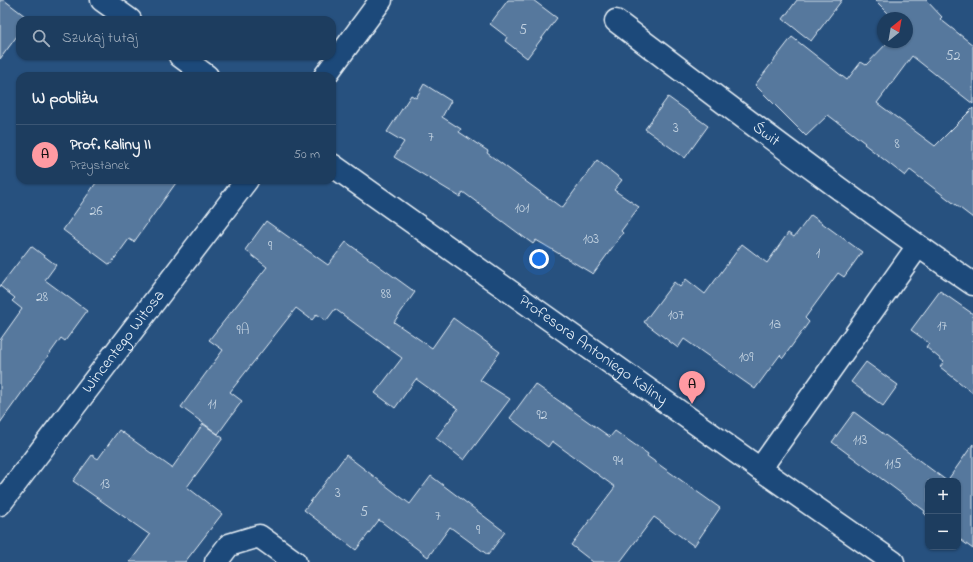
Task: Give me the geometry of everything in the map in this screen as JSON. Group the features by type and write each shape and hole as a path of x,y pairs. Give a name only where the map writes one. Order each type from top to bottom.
{"street":[{"path":"102,0 124,16"},
{"path":"328,72 381,0"},
{"name":"Świt","path":"616,21 918,246 973,284"},
{"path":"185,60 202,72"},
{"name":"Profesora Antoniego Kaliny","path":"336,168 893,562"},
{"name":"Wincentego Witosa","path":"0,504 244,184"},
{"path":"760,469 918,246"},
{"path":"216,562 229,545 258,536 295,562"}],"building":[{"path":"0,0 4,0 25,16 16,16 16,37 0,59"},
{"path":"508,0 533,0 557,18 527,58 505,41 507,37 490,24"},
{"path":"797,0 842,0 811,41 783,19"},
{"path":"875,0 926,0 942,17 940,19 973,45 973,104 912,56 877,103 935,146 973,108 973,218 910,170 905,176 828,115 806,136 755,85 792,37 847,80 861,62 866,65 882,48 913,48 913,12 887,12"},
{"path":"424,84 451,101 442,117 461,129 459,132 488,151 487,153 562,208 597,160 622,180 614,190 639,207 621,231 623,233 593,274 536,240 533,244 463,192 460,197 394,157 404,142 387,132 411,95 416,98"},
{"path":"668,97 708,126 685,158 645,129"},
{"path":"95,184 175,184 134,242 129,239 110,265 63,230"},
{"path":"811,215 862,252 844,277 838,273 805,318 809,322 783,358 780,355 755,389 684,339 678,348 644,322 674,282 680,287 686,279 705,294 742,244 767,263 788,233 794,237"},
{"path":"266,221 328,265 346,242 415,292 394,322 432,348 453,318 500,352 480,380 510,399 464,460 436,438 458,409 416,379 395,408 375,393 402,358 335,309 326,321 317,314 312,320 296,308 230,392 242,401 218,434 181,407 223,350 209,340 267,267 245,250"},
{"path":"31,246 56,265 45,280 87,311 65,341 61,338 0,423 0,340 22,309 12,301 15,298 0,286"},
{"path":"940,291 973,314 973,393 940,367 944,362 926,347 929,343 911,330"},
{"path":"866,362 898,385 883,406 851,382"},
{"path":"535,384 610,437 615,431 648,454 647,456 720,508 694,546 654,517 620,562 593,562 571,545 615,487 552,441 548,447 510,418"},
{"path":"854,412 943,478 925,478 925,511 832,442"},
{"path":"203,424 223,438 187,487 222,514 185,562 130,562 150,535 73,481 92,455 98,459 119,430 172,468"},
{"path":"973,444 973,549 961,540 961,478 949,478"},
{"path":"346,455 410,504 431,476 505,532 488,555 450,527 428,557 379,520 356,550 304,510"}],"place":[{"name":"Prof. Kaliny II","path":"692,404"}]}
